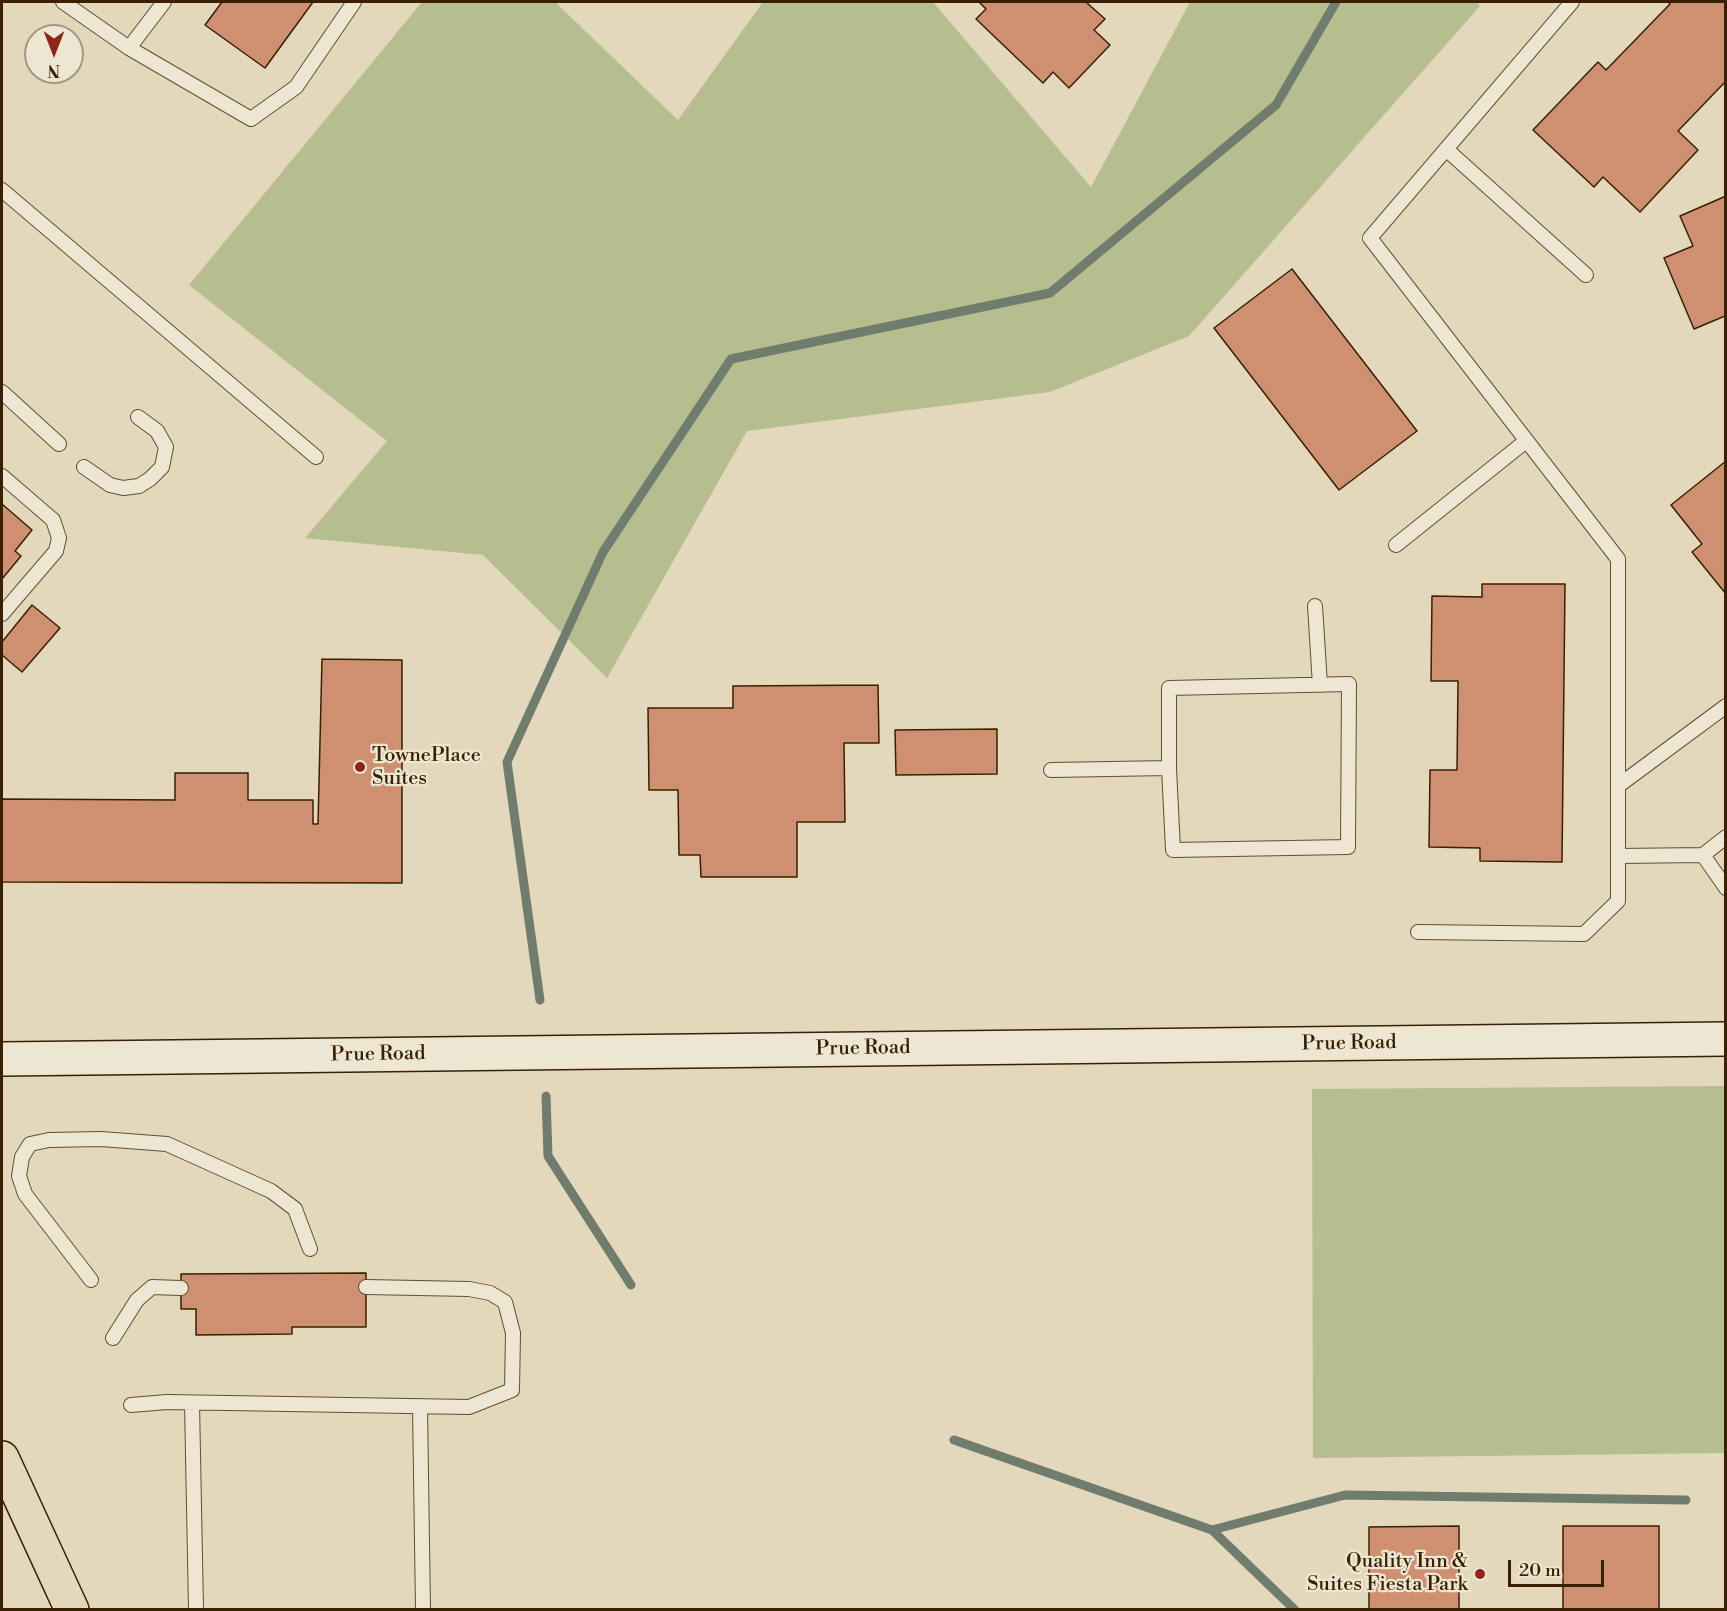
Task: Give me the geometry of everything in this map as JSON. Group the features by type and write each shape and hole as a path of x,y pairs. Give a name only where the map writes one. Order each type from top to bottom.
{"main road":[{"path":"2,1458 72,1610"}],"street":[{"name":"Prue Road","path":"2,1059 1725,1039"}],"lane":[{"path":"63,2 129,48 251,119 296,87 354,2"},
{"path":"129,48 164,2"},
{"path":"1418,932 1584,934 1618,901 1618,559 1370,238 1572,2"},
{"path":"1446,149 1586,274"},
{"path":"4,198 316,457"},
{"path":"2,392 59,444"},
{"path":"84,467 111,484 123,488 139,486 150,479 162,467 166,447 157,431 138,417"},
{"path":"1396,545 1526,441"},
{"path":"2,476 52,520 59,538 56,551 2,614"},
{"path":"1315,606 1320,685"},
{"path":"1349,684 1348,847 1173,850 1169,768 1169,688 1349,684"},
{"path":"1618,786 1725,706"},
{"path":"1051,770 1169,768"},
{"path":"1618,856 1703,855 1725,837"},
{"path":"1703,855 1725,888"},
{"path":"91,1280 25,1194 19,1176 22,1157 30,1144 49,1140 101,1139 168,1144 271,1191 295,1209 310,1249"},
{"path":"113,1338 137,1300 152,1287 181,1288"},
{"path":"131,1405 192,1403 469,1407 512,1390 513,1334 505,1302 490,1293 469,1289 366,1287"},
{"path":"192,1403 195,1610"},
{"path":"420,1406 423,1610"}],"green space":[{"path":"422,2 555,2 678,120 763,2 933,2 1091,187 1190,2 1477,2 1480,6 1189,336 1050,392 747,431 607,678 483,555 305,538 387,441 189,285"},
{"path":"1725,1086 1725,1453 1313,1458 1312,1089"}],"building":[{"path":"222,2 313,2 265,68 205,25"},
{"path":"979,2 1086,2 1105,19 1094,30 1110,45 1069,88 1053,72 1043,83 976,19 986,9"},
{"path":"1668,2 1726,2 1726,81 1678,131 1698,150 1640,212 1603,177 1594,187 1533,130 1598,62 1606,70 1670,4"},
{"path":"1726,196 1726,318 1725,316 1694,329 1664,258 1693,246 1680,216"},
{"path":"1292,269 1417,431 1339,490 1214,328"},
{"path":"1726,461 1726,594 1692,552 1702,544 1671,505"},
{"path":"2,504 32,530 15,551 21,556 2,579"},
{"path":"1482,584 1565,584 1562,862 1480,861 1480,848 1429,847 1430,770 1457,770 1458,681 1431,681 1432,596 1482,597"},
{"path":"32,605 60,628 22,672 2,655 2,642"},
{"name":"TownePlace Suites","path":"322,659 402,660 402,883 2,882 2,799 175,800 175,773 248,773 248,800 313,800 313,824 318,824"},
{"path":"878,685 879,743 844,743 845,822 797,822 797,877 701,877 700,855 679,855 678,790 649,790 648,708 733,708 733,686"},
{"path":"997,729 997,774 896,775 895,730"},
{"path":"366,1273 366,1327 292,1327 292,1334 196,1335 196,1309 181,1309 181,1274"},
{"path":"1459,1526 1459,1610 1369,1610 1369,1527"},
{"path":"1563,1526 1659,1526 1659,1610 1563,1610"}],"waterway":[{"path":"540,1000 507,762 603,552 731,359 1050,293 1276,105 1336,2"},
{"path":"546,1096 548,1156 631,1285"},
{"path":"954,1440 1212,1530 1295,1610"},
{"path":"1212,1530 1345,1495 1686,1500"}],"place":[{"name":"TownePlace Suites","path":"360,767"},
{"name":"Quality Inn & Suites Fiesta Park","path":"1480,1574"}]}
